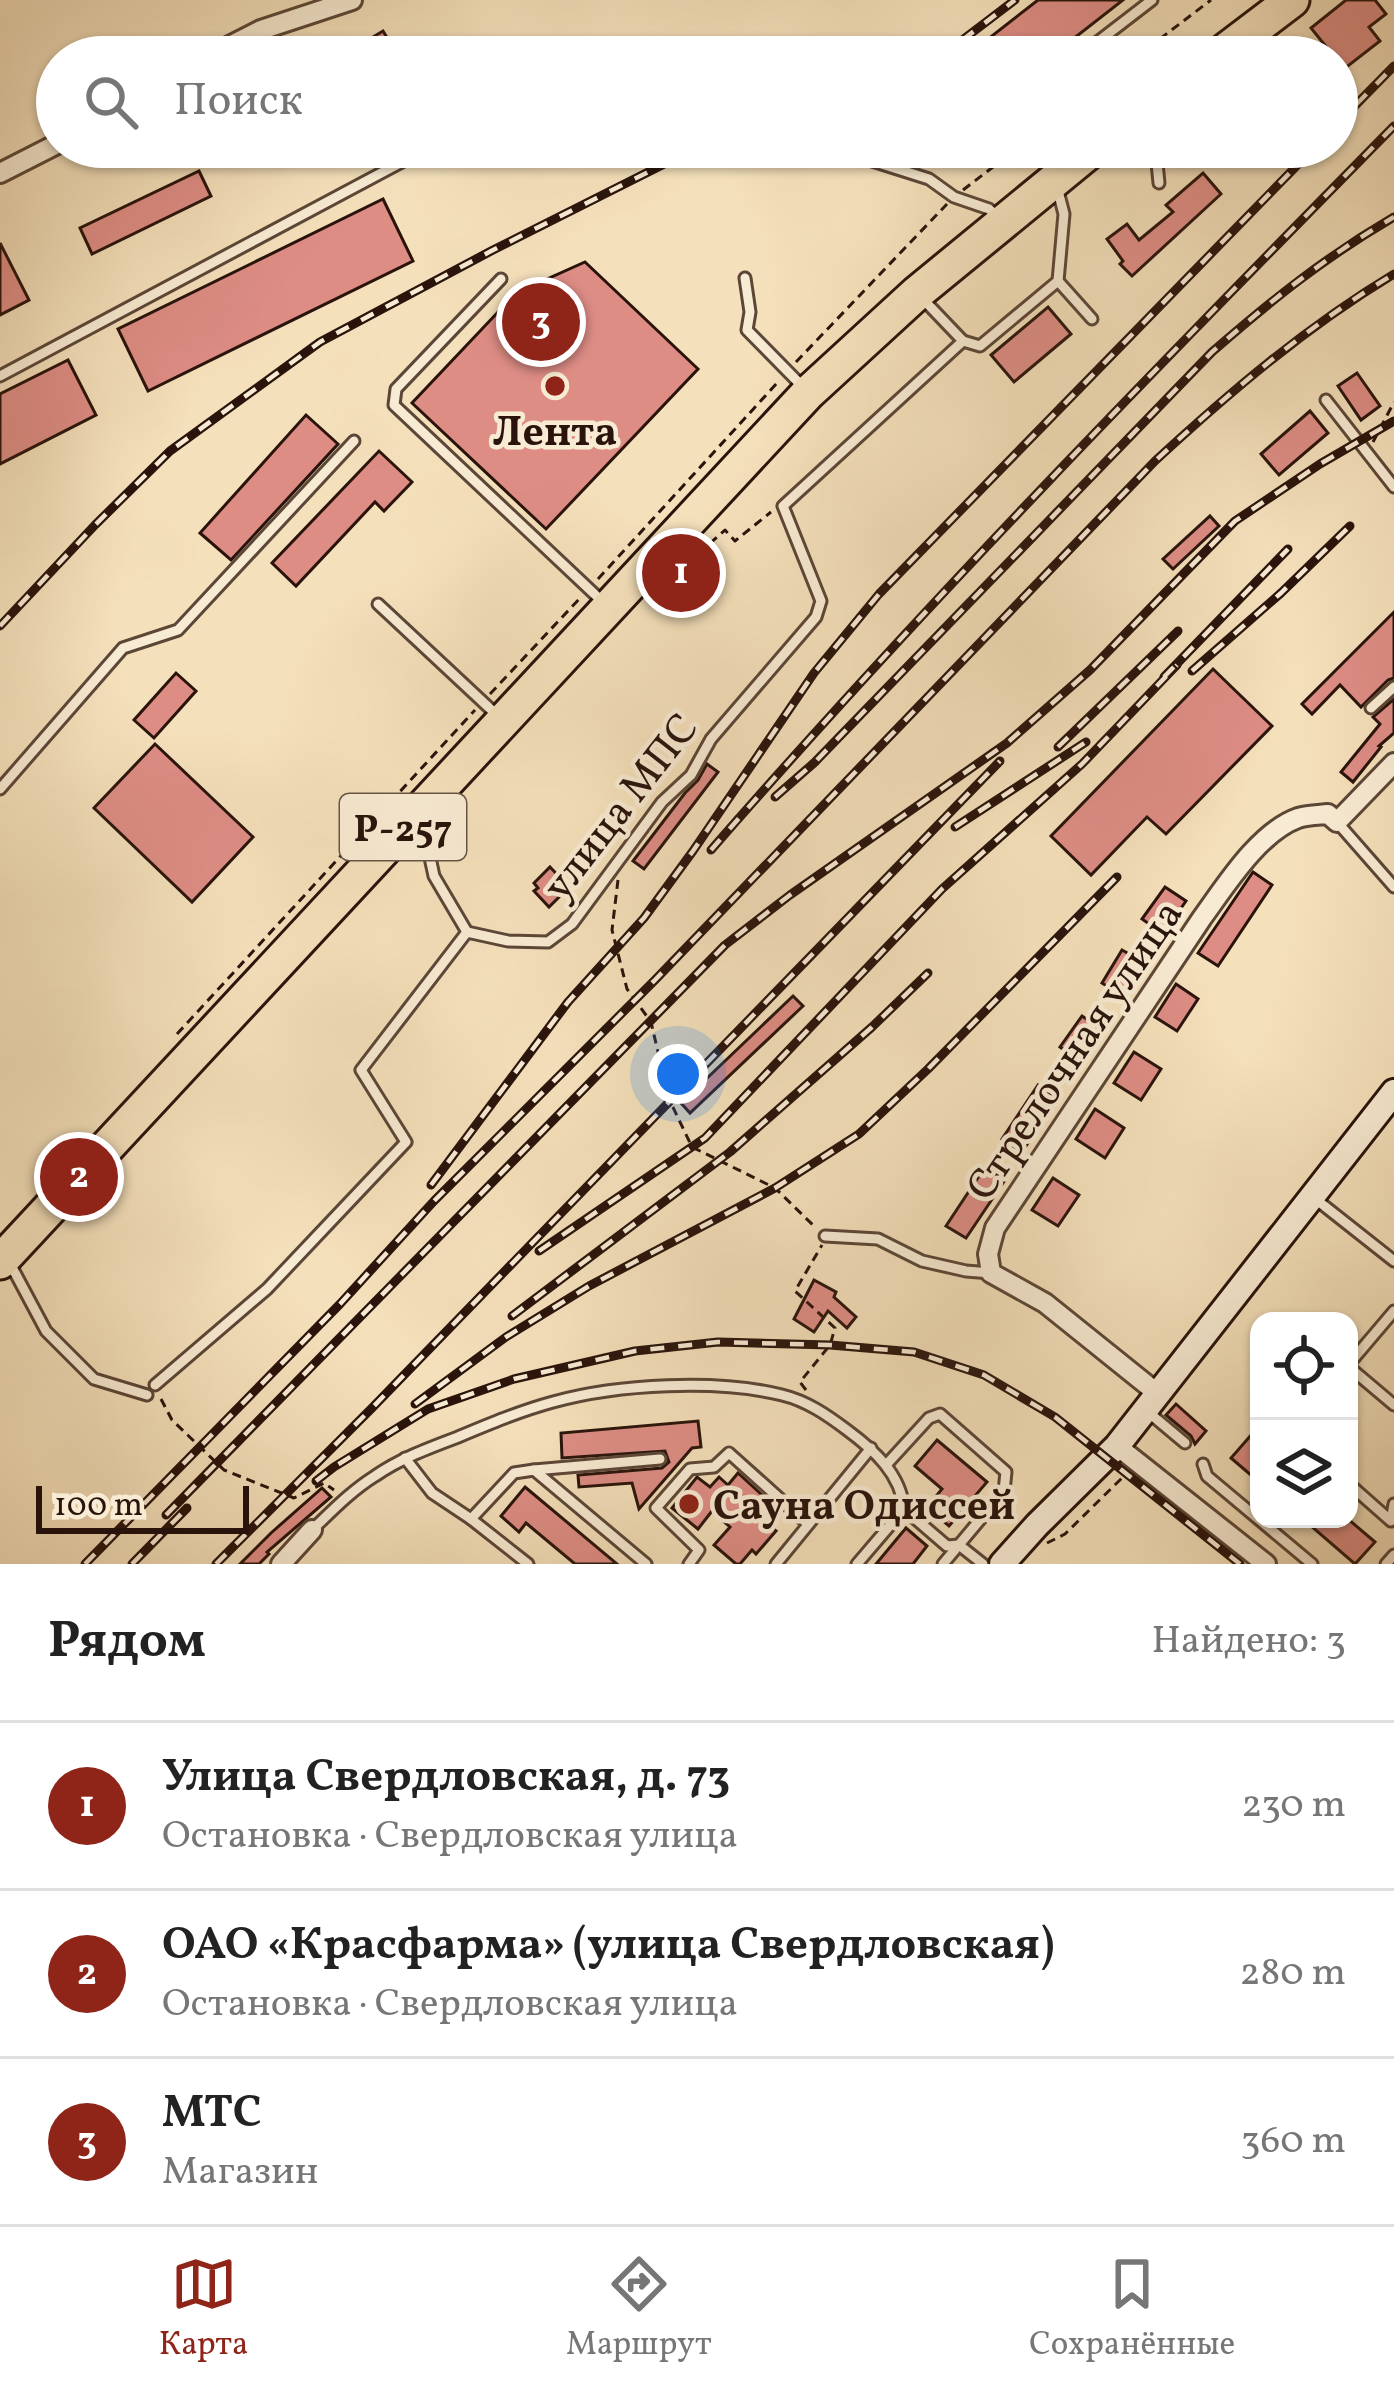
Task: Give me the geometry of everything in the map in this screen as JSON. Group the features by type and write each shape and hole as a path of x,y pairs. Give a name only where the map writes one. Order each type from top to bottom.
{"highway":[{"path":"1219,36 1255,0"},
{"path":"1245,36 1292,0"},
{"name":"Р-257","path":"1,1261 403,827 494,711 596,595 798,382 917,293 1069,168"}],"main road":[{"path":"1002,1564 1117,1446 1311,1196 1380,1117 1394,1092"}],"street":[{"path":"248,36 352,0"},
{"path":"0,173 36,155"},
{"path":"1337,822 1394,763"},
{"name":"Стрелочная улица","path":"991,1273 988,1254 995,1228 1238,868 1293,820 1328,814 1337,822"},
{"path":"991,1273 1045,1303 1151,1401"},
{"path":"1117,1446 1266,1564"},
{"path":"280,1564 312,1530"}],"lane":[{"path":"1105,36 1152,0"},
{"path":"0,376 391,168"},
{"path":"894,168 929,179 954,197 989,209 1003,222"},
{"path":"1158,168 1159,183"},
{"path":"917,293 963,341 980,346 1058,281 1064,214 1055,180"},
{"path":"745,278 750,312 747,330 798,382"},
{"path":"501,279 396,389 394,405 596,595"},
{"path":"1058,281 1092,320"},
{"path":"783,506 963,341"},
{"path":"1326,400 1394,487"},
{"path":"3,781 123,648 178,630 354,441"},
{"name":"улица МПС","path":"466,932 508,941 548,942 572,924 662,802 691,775 711,739 816,617 821,601 783,506"},
{"path":"378,604 494,711"},
{"path":"1371,708 1394,687"},
{"path":"1337,822 1394,887"},
{"path":"155,1385 267,1289 406,1142 361,1070 466,932 434,876 429,853 403,827"},
{"path":"1311,1196 1394,1261"},
{"path":"825,1236 878,1239 922,1261 991,1273"},
{"path":"1,1261 14,1271 46,1331 94,1379 146,1395"},
{"path":"1358,1354 1394,1311"},
{"path":"1358,1373 1394,1406"},
{"path":"312,1530 346,1497 405,1458 511,1415 558,1400 655,1385 712,1387 783,1395 821,1411 871,1448 902,1492 904,1509 947,1546 959,1545 983,1564"},
{"path":"1151,1401 1185,1443"},
{"path":"886,1466 929,1418 940,1414 1006,1472 1004,1491 943,1564"},
{"path":"776,1564 871,1448"},
{"path":"688,1564 699,1550 656,1508 691,1469 714,1466 729,1453 808,1525"},
{"path":"405,1458 432,1493 528,1564"},
{"path":"471,1519 514,1473 660,1459"},
{"path":"1203,1464 1207,1476 1312,1564"},
{"path":"533,1470 646,1564"},
{"path":"1358,1493 1392,1525"},
{"path":"1392,1525 1394,1504"},
{"path":"857,1564 904,1509"},
{"path":"1387,1564 1394,1555"}],"path":[{"path":"1164,36 1211,0"},
{"path":"169,1044 494,711 596,595 798,382 954,197 992,168"},
{"path":"1373,441 1394,402"},
{"path":"716,539 724,530 735,541 764,514 783,506"},
{"path":"616,862 612,930 627,989 651,1022 669,1100 692,1147 776,1188 825,1236 795,1291 835,1328 830,1345 800,1382 821,1411"},
{"path":"162,1399 172,1420 224,1470 294,1498 324,1483 346,1497"},
{"path":"1041,1546 1065,1534 1139,1462"}],"building":[{"path":"1038,0 1123,0 1077,36 992,36"},
{"path":"1346,0 1375,0 1386,14 1369,27 1380,41 1358,58 1358,36 1317,36 1311,28"},
{"path":"199,171 211,196 92,254 80,228"},
{"path":"1203,173 1221,194 1132,276 1107,239 1127,224 1139,240 1173,212 1166,205"},
{"path":"383,199 413,261 148,391 118,329"},
{"path":"0,243 29,300 0,315"},
{"name":"Лента","path":"585,262 698,369 546,529 412,403 516,293"},
{"path":"1048,307 1071,334 1014,382 991,355"},
{"path":"68,360 96,415 0,464 0,394"},
{"path":"1357,373 1380,406 1361,420 1338,386"},
{"path":"1310,411 1328,433 1279,475 1261,454"},
{"path":"306,415 338,444 231,560 200,533"},
{"path":"379,451 412,482 384,511 375,502 296,586 272,563"},
{"path":"1210,516 1219,526 1173,569 1163,559"},
{"path":"1394,612 1394,678 1361,707 1340,685 1312,714 1302,704"},
{"path":"1213,669 1272,726 1166,834 1147,817 1091,875 1051,836"},
{"path":"176,673 196,691 154,738 134,720"},
{"path":"1394,699 1394,733 1353,782 1341,772 1380,724 1373,717"},
{"path":"155,744 253,837 192,902 94,808"},
{"path":"707,764 718,772 644,869 633,861"},
{"path":"550,867 569,887 549,907 534,891 538,888 534,883"},
{"path":"1253,872 1272,885 1218,966 1198,953"},
{"path":"1165,887 1186,901 1163,934 1142,919"},
{"path":"1122,950 1145,963 1124,997 1102,983"},
{"path":"1176,984 1198,999 1177,1031 1155,1017"},
{"path":"793,996 803,1006 690,1113 681,1103"},
{"path":"1082,1016 1102,1030 1081,1061 1060,1047"},
{"path":"1134,1052 1161,1069 1141,1100 1114,1083"},
{"path":"1038,1085 1058,1098 1022,1152 1002,1139"},
{"path":"1095,1109 1124,1128 1105,1158 1076,1139"},
{"path":"985,1167 1005,1180 966,1238 946,1226"},
{"path":"1053,1178 1079,1195 1058,1226 1032,1210"},
{"path":"814,1280 836,1292 834,1297 856,1317 847,1328 828,1311 814,1332 794,1319"},
{"path":"1176,1404 1206,1431 1195,1444 1166,1415"},
{"path":"698,1421 701,1447 692,1448 639,1509 632,1483 579,1487 578,1475 662,1468 669,1462 665,1451 562,1458 561,1433"},
{"path":"1250,1436 1250,1474 1231,1458"},
{"path":"937,1440 987,1482 949,1526 927,1507 942,1489 915,1466"},
{"path":"738,1473 762,1495 750,1509 776,1531 756,1554 752,1550 736,1564 714,1545 730,1527 712,1511 698,1529 672,1508 697,1477 710,1487 719,1477 728,1485"},
{"path":"525,1487 617,1564 575,1564 526,1523 519,1532 501,1516"},
{"path":"322,1488 331,1497 259,1564 240,1564 271,1533"},
{"path":"906,1528 927,1546 913,1564 876,1564"},
{"path":"1313,1528 1358,1528 1375,1542 1355,1564"}],"railway":[{"path":"968,36 1015,0"},
{"path":"1358,103 1394,66"},
{"path":"1358,163 1394,126"},
{"path":"0,626 170,451 320,342 656,168"},
{"path":"431,1185 568,1002 644,918 814,673 879,594 1295,168"},
{"path":"711,850 961,574 1353,168"},
{"path":"775,797 815,762 1212,352 1300,280 1394,217"},
{"path":"85,1564 1155,461 1270,362 1394,274"},
{"path":"166,1515 725,945 1007,743 1090,670 1235,521 1394,421"},
{"path":"1192,671 1350,526"},
{"path":"1164,677 1288,549"},
{"path":"1058,747 1178,631"},
{"path":"539,1251 705,1138 942,889 1082,764 1177,665"},
{"path":"955,827 1086,742"},
{"path":"216,1564 1000,761"},
{"path":"415,1404 506,1337 589,1286 775,1188 859,1134 1117,877"},
{"path":"512,1316 730,1152 928,973"},
{"path":"316,1481 428,1409 514,1379 635,1351 718,1342 914,1352 984,1375 1055,1417 1240,1564"},
{"path":"132,1564 187,1508"}],"place":[{"name":"МТС","path":"541,322"},
{"name":"Лента","path":"555,386"},
{"name":"Улица Свердловская, д. 73","path":"681,573"},
{"name":"ОАО «Красфарма» (улица Свердловская)","path":"79,1177"},
{"name":"Сауна Одиссей","path":"689,1504"}]}
